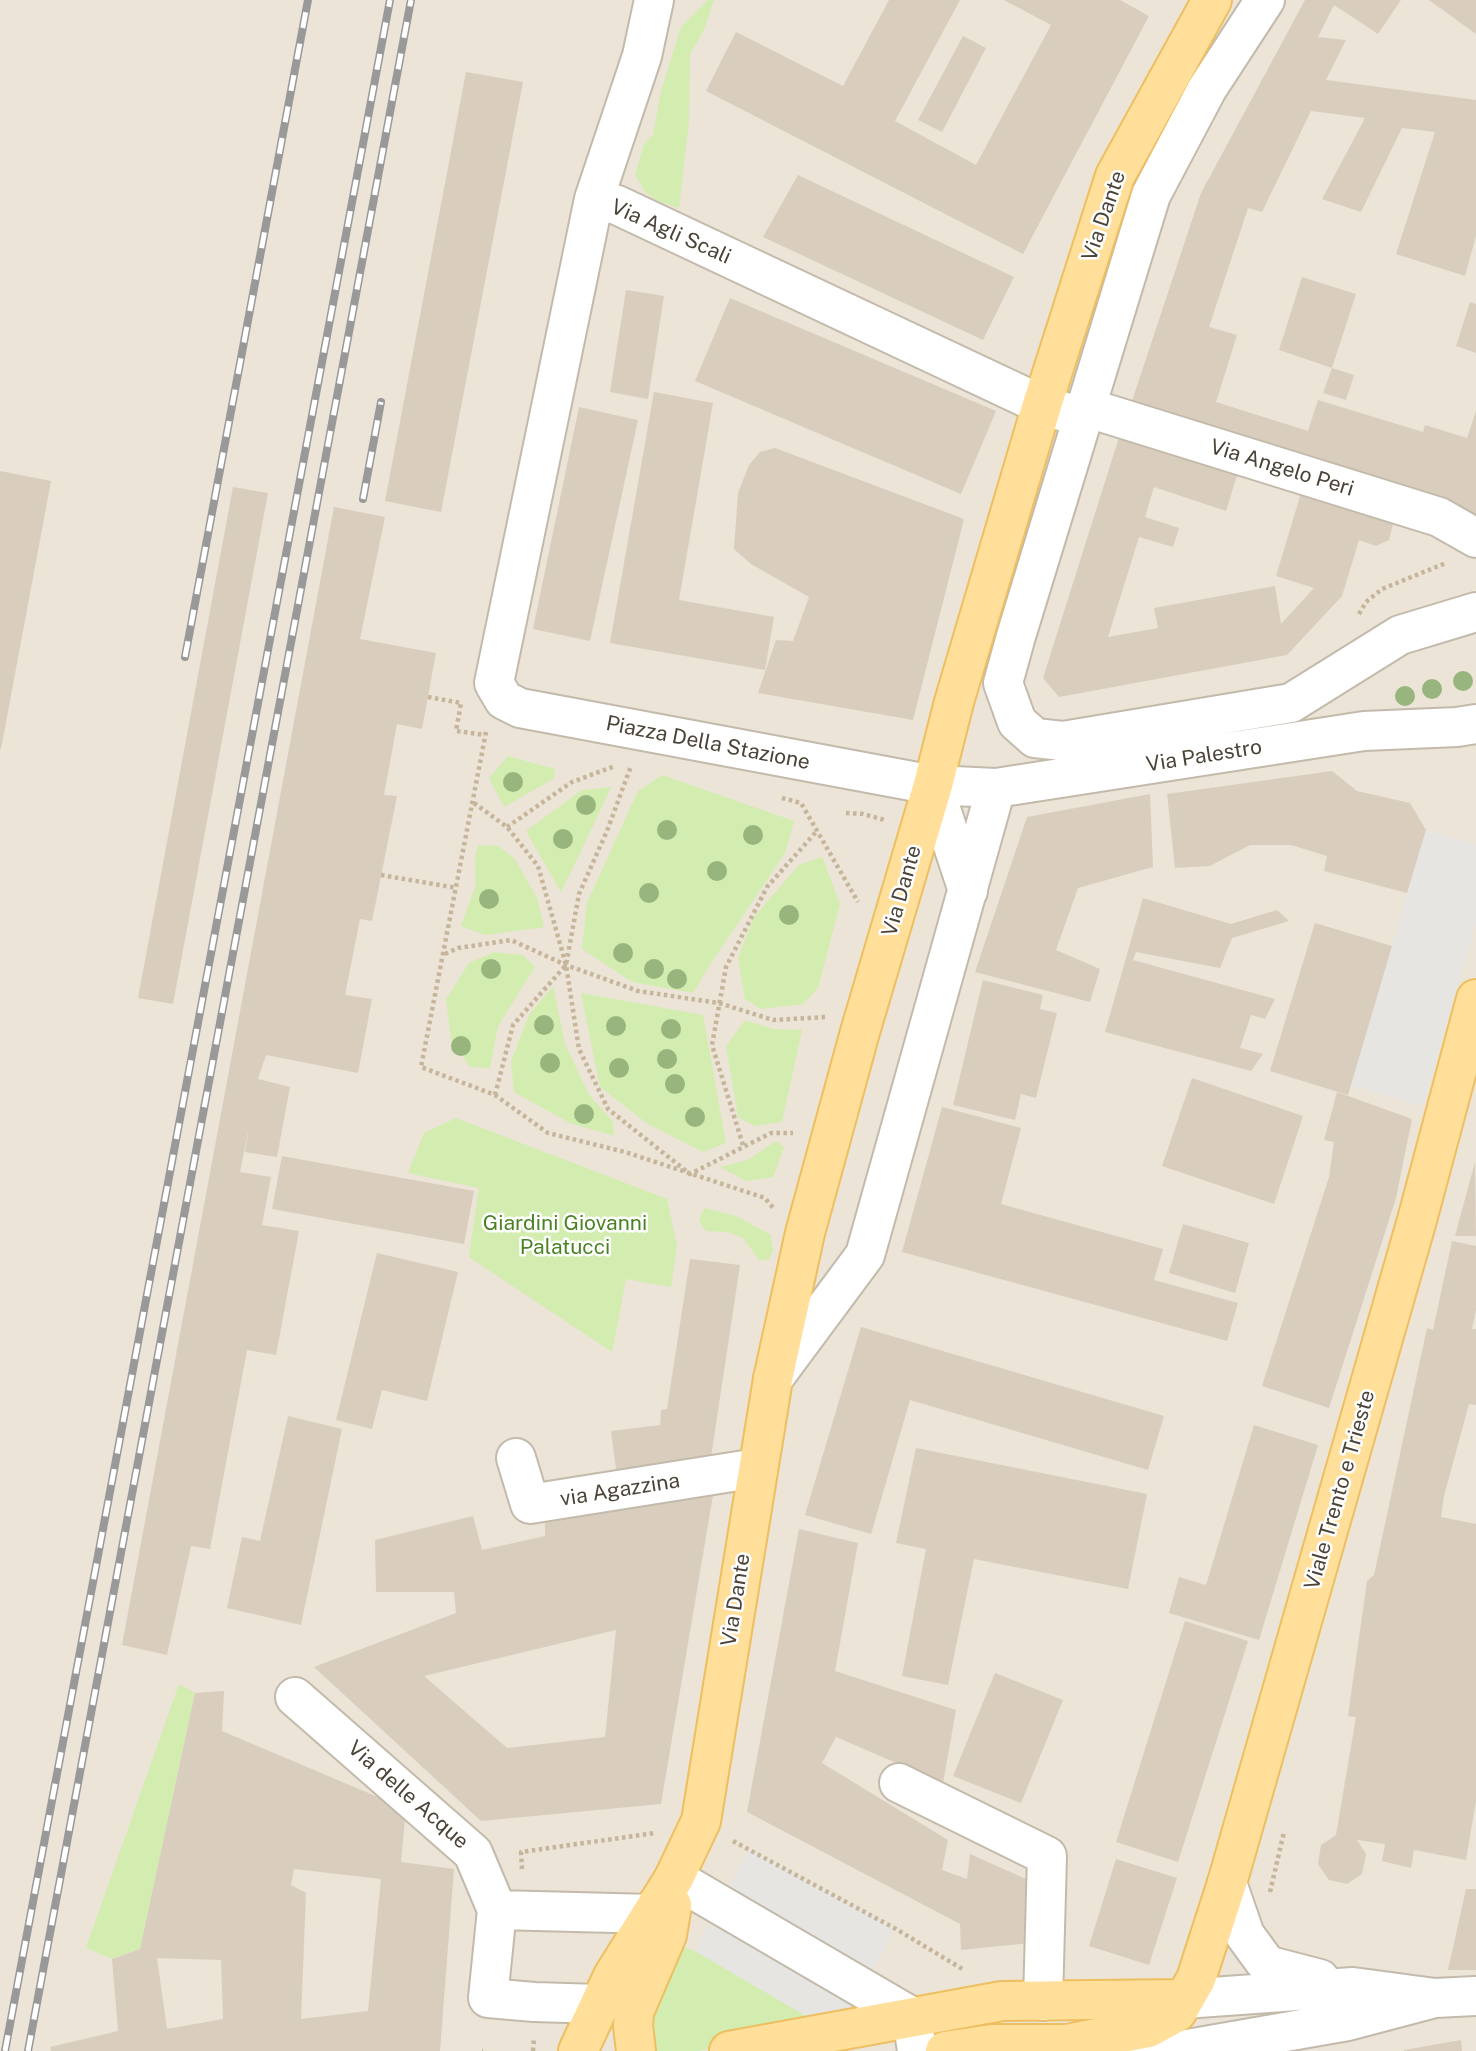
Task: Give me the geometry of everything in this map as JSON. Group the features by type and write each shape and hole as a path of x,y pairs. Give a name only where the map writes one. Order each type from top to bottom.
{"main road":[{"name":"Via Dante","path":"674,1878 701,1821 757,1468 773,1379 805,1233 860,1032 933,785 954,702 1042,405 1115,176 1212,0"},
{"name":"Viale Trento e Trieste","path":"1190,1989 1227,1883 1417,1220 1476,999"},
{"path":"578,2051 613,1976 674,1878"},
{"path":"636,2051 634,2012 667,1935 674,1878"},
{"path":"729,2051 915,2034 1002,2001 1043,2001 1190,1989"},
{"path":"945,2051 992,2044 1066,2048 1148,2028 1177,2012 1190,1989"}],"street":[{"path":"594,199 642,55 654,0"},
{"name":"Via Dante","path":"1206,89 1220,0"},
{"name":"Via Dante","path":"1017,722 1003,683 1151,195 1206,89 1265,0"},
{"name":"Via Agli Scali","path":"494,683 594,199 629,211 1042,405"},
{"path":"1042,405 1083,412"},
{"name":"Via Angelo Peri","path":"1083,412 1439,517 1464,549"},
{"name":"Via Palestro","path":"1017,722 1035,738 1063,741 1291,702 1400,635 1476,612"},
{"name":"Piazza Della Stazione","path":"494,683 503,700 520,708 933,785"},
{"name":"Via Palestro","path":"933,785 996,788 1364,731 1476,724"},
{"path":"933,785 968,891"},
{"name":"Via Dante","path":"773,1379 865,1255 996,788"},
{"name":"via Agazzina","path":"516,1458 530,1504 757,1468"},
{"name":"Via delle Acque","path":"295,1697 473,1853 497,1910"},
{"path":"899,1783 1047,1856 1043,2001"},
{"path":"674,1878 915,2034"},
{"path":"1227,1883 1245,1936 1270,1966 1353,1987 1475,2002"},
{"path":"600,2004 534,2003 488,1998 497,1910 653,1914"},
{"path":"1190,1989 1265,1994 1353,1987"},
{"path":"1066,2048 1182,2050 1348,2021 1435,1998"}],"path":[{"path":"1357,617 1366,602 1382,589 1464,549"},
{"path":"494,683 474,803 421,1067 495,1095 548,1133 625,1152 765,1198 780,1217"},
{"path":"428,697 461,703 456,731 485,735"},
{"path":"495,1095 513,1025 566,965 579,894 607,831 634,759 572,782 507,827"},
{"path":"775,796 801,803 858,902"},
{"path":"474,803 507,827 537,866 566,965 579,1049 608,1109 690,1174"},
{"path":"743,1145 712,1045 726,967 767,887 816,832"},
{"path":"381,876 457,888"},
{"path":"444,954 458,948 511,940 566,965 638,991 719,1003 773,1020 828,1017"},
{"path":"690,1174 771,1133 795,1133"},
{"path":"701,1821 972,1974"}],"shaded area":[{"path":"0,0 1476,0 1476,2051 0,2051"},
{"path":"1426,830 1476,845 1476,923 1423,1106 1351,1085"},
{"path":"749,1849 896,1929 841,2023 808,2017 695,1951"}],"green space":[{"path":"708,0 714,0 704,30 690,54 689,121 679,208 658,201 646,193 635,175 644,144 653,135 661,91 681,27"},
{"path":"508,756 555,769 553,779 504,807 489,778"},
{"path":"662,775 794,821 785,853 693,993 632,982 582,949 587,903 638,791"},
{"path":"611,787 561,892 526,831 582,790"},
{"path":"478,845 498,846 514,858 537,898 544,927 485,935 461,926 476,885 475,858"},
{"path":"822,857 840,904 818,988 803,1004 761,1009 745,999 738,958 754,917 799,865"},
{"path":"494,952 523,955 535,967 498,1026 490,1068 470,1067 451,1039 446,1000 469,963"},
{"path":"553,986 565,1044 589,1095 613,1122 614,1136 570,1123 514,1092 511,1062 529,1015"},
{"path":"581,993 703,1015 726,1143 703,1152 648,1124 600,1087"},
{"path":"745,1020 773,1029 802,1030 782,1122 754,1126 738,1117 726,1046"},
{"name":"Giardini Giovanni Palatucci","path":"456,1118 667,1199 677,1246 671,1287 626,1279 612,1352 469,1257 479,1188 408,1173 424,1133"},
{"path":"776,1141 784,1147 773,1177 746,1181 720,1167 748,1160"},
{"name":"Giardini Giovanni Palatucci","path":"704,1208 736,1216 771,1235 773,1251 769,1260 759,1260 743,1238 727,1232 706,1231 699,1221"},
{"path":"179,1684 195,1693 140,1949 112,1959 86,1948"},
{"path":"677,1945 695,1951 808,2017 820,2020 816,2026 698,2051 648,2051 645,2019"}],"building":[{"path":"889,0 960,0 895,121 976,165 1051,25 1004,0 1120,0 1149,16 1023,254 706,91 736,32 843,86"},
{"path":"1305,0 1401,0 1378,34 1334,5 1318,37 1346,40 1326,80 1476,100 1476,236 1465,276 1396,254 1435,132 1402,128 1361,212 1322,199 1365,118 1311,111 1262,212 1248,208 1209,327 1237,335 1216,402 1308,431 1318,400 1423,432 1425,425 1467,438 1476,411 1476,518 1129,410 1201,193"},
{"path":"1429,0 1476,0 1476,34"},
{"path":"963,36 986,48 942,132 918,120"},
{"path":"466,72 523,82 441,512 385,501"},
{"path":"798,175 1014,277 983,340 763,237"},
{"path":"1302,277 1356,294 1332,368 1279,350"},
{"path":"626,290 664,296 648,399 610,392"},
{"path":"730,298 996,411 961,494 695,381"},
{"path":"1470,302 1476,304 1476,353 1456,346"},
{"path":"1332,368 1354,375 1346,400 1323,393"},
{"path":"654,392 713,403 679,600 774,617 765,670 610,643"},
{"path":"579,407 638,420 590,641 533,629"},
{"path":"1122,428 1240,466 1226,511 1154,487 1145,517 1179,528 1173,547 1139,537 1108,637 1158,628 1154,608 1275,586 1281,624 1314,588 1276,576 1304,483 1394,520 1389,540 1376,546 1359,540 1342,596 1287,655 1059,697 1043,678"},
{"path":"775,448 964,519 913,720 758,693 776,640 793,641 809,597 751,564 734,549 738,493 749,465 760,452"},
{"path":"0,471 51,481 1,749 0,749"},
{"path":"233,487 268,493 173,1004 138,998"},
{"path":"334,507 385,517 360,639 436,653 422,729 397,724 384,795 397,796 372,921 360,919 345,995 372,999 358,1073 266,1055 258,1079 290,1087 277,1157 245,1152 249,1127 240,1172 271,1177 262,1225 299,1231 276,1355 247,1350 210,1549 191,1546 167,1655 122,1645"},
{"path":"1332,771 1357,791 1410,803 1426,830 1407,893 1324,871 1327,856 1291,845 1250,845 1210,866 1175,868 1167,794"},
{"path":"1150,794 1153,867 1078,888 1056,950 1100,969 1090,1002 975,972 1027,817"},
{"path":"1143,898 1231,924 1277,910 1289,921 1232,938 1220,968 1136,952 1133,960 1275,999 1265,1019 1251,1015 1240,1048 1263,1054 1251,1071 1105,1032"},
{"path":"1315,923 1392,946 1348,1095 1270,1071"},
{"path":"983,980 1043,995 1040,1009 1057,1013 1036,1098 1021,1094 1015,1120 953,1105"},
{"path":"1192,1078 1303,1116 1274,1204 1162,1166"},
{"path":"1337,1092 1412,1119 1396,1198 1329,1408 1262,1386 1329,1177 1334,1142 1324,1140"},
{"path":"942,1107 1021,1128 1001,1204 1163,1249 1154,1280 1238,1303 1227,1341 902,1252"},
{"path":"282,1156 474,1191 464,1244 272,1209"},
{"path":"1475,1162 1476,1236 1455,1236"},
{"path":"1183,1224 1249,1243 1235,1293 1169,1273"},
{"path":"1452,1241 1476,1246 1476,1310 1472,1329 1476,1329 1476,1405 1469,1404 1444,1496 1441,1517 1476,1524 1476,1801 1466,1860 1414,1850 1411,1868 1382,1861 1385,1844 1357,1840 1366,1854 1362,1874 1347,1884 1329,1880 1318,1864 1321,1845 1336,1835 1356,1717 1348,1716 1367,1581 1374,1575 1427,1328 1433,1330"},
{"path":"377,1253 458,1272 427,1401 382,1390 372,1429 336,1420"},
{"path":"690,1259 740,1265 710,1464 617,1476 611,1431 660,1425 661,1410 667,1409"},
{"path":"861,1327 1164,1416 1148,1470 910,1400 871,1534 805,1515"},
{"path":"288,1416 342,1429 301,1625 227,1608 242,1537 260,1541"},
{"path":"1254,1425 1318,1445 1259,1640 1169,1613 1179,1577 1206,1585"},
{"path":"916,1448 1147,1494 1128,1589 974,1559 948,1685 902,1676 926,1549 896,1543"},
{"path":"715,1483 661,1804 481,1821 314,1667 456,1613 454,1592 376,1592 375,1540 473,1516 482,1550 545,1536 545,1517","holes":["616,1630 605,1737 507,1748 424,1676"]},
{"path":"799,1529 858,1543 835,1671 956,1710 943,1783 836,1737 822,1763 948,1840 942,1870 967,1879 970,1854 1035,1883 1031,1943 961,1950 960,1924 747,1812"},
{"path":"1185,1621 1248,1641 1178,1862 1116,1842"},
{"path":"995,1673 1063,1700 1021,1803 953,1776"},
{"path":"224,1691 222,1731 406,1809 401,1862 454,1869 440,2051 51,2051 50,2047 118,2031 112,1959 140,1949 195,1693","holes":["294,1869 381,1879 368,2011 301,2019 306,1893 291,1885","157,1958 221,1960 223,2019 167,2029"]},
{"path":"1116,1859 1177,1878 1149,1965 1089,1946"},
{"path":"1466,1889 1476,1889 1476,1970 1448,1970"},
{"path":"1461,2040 1462,2051 1404,2051 1404,2050"}],"railway":[{"path":"185,657 308,0"},
{"path":"5,2051 390,0"},
{"path":"28,2051 411,0"},
{"path":"363,499 381,402"}]}
